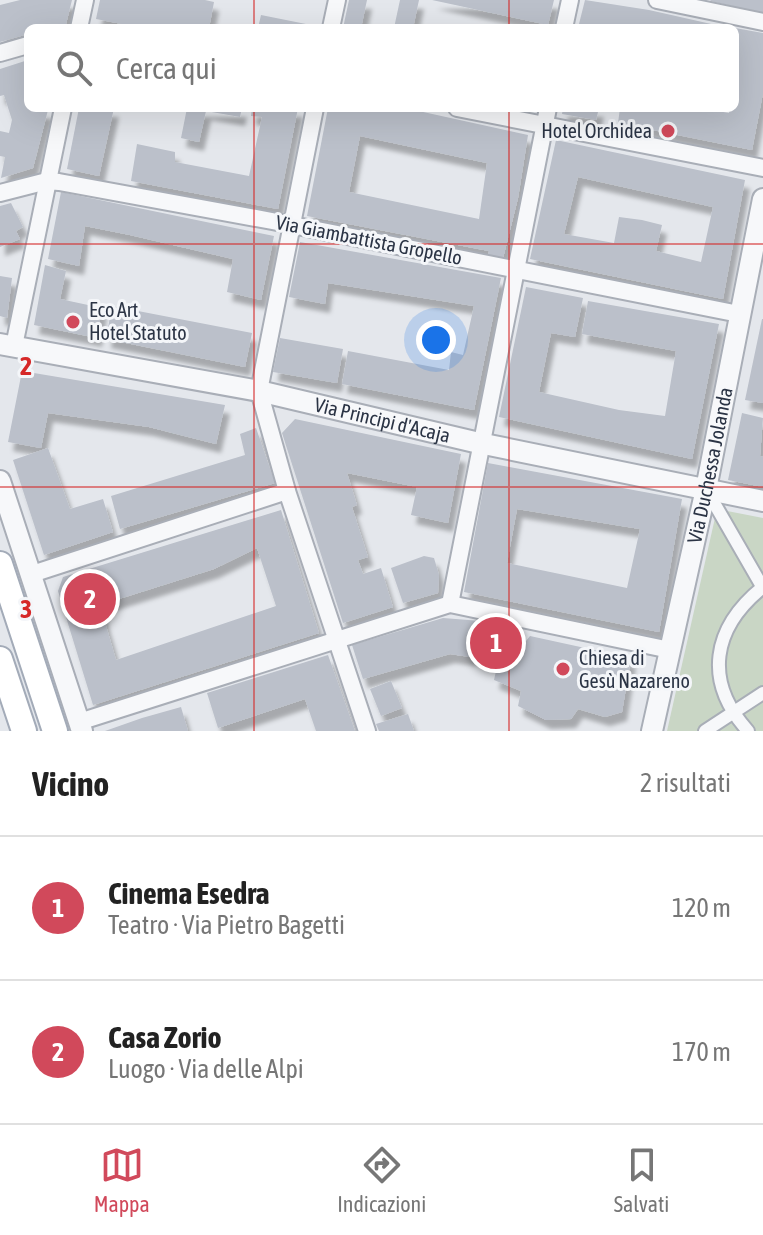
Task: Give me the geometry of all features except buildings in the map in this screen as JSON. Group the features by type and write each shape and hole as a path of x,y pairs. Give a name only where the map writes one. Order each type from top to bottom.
{"main road":[{"path":"0,564 55,731"},
{"path":"0,659 24,731"}],"street":[{"path":"80,24 85,0"},
{"path":"332,24 337,0"},
{"path":"565,24 570,0"},
{"path":"657,0 763,22"},
{"path":"0,53 24,46"},
{"path":"7,345 62,112"},
{"path":"314,112 259,391 287,491 367,731"},
{"path":"475,112 763,168"},
{"path":"450,604 479,443 547,112"},
{"name":"Via Giambattista Gropello","path":"0,193 47,181 292,225 739,314"},
{"name":"Via Duchessa Jolanda","path":"652,731 706,489 763,199"},
{"name":"Via Principi d'Acaja","path":"7,345 259,391 479,443 763,501"},
{"path":"0,481 80,727 335,638 450,604 670,650"},
{"path":"706,489 763,588 741,606 725,630 719,658 721,687 732,713 748,731"},
{"path":"32,574 287,491"},
{"path":"705,731 763,693"}],"green space":[{"path":"717,509 763,518 763,731 667,731"}],"place":[{"name":"Hotel Orchidea","path":"668,131"},
{"name":"Eco Art Hotel Statuto","path":"73,322"},
{"name":"Casa Zorio","path":"90,599"},
{"name":"Cinema Esedra","path":"496,643"},
{"name":"Chiesa di Gesù Nazareno","path":"563,669"}]}
